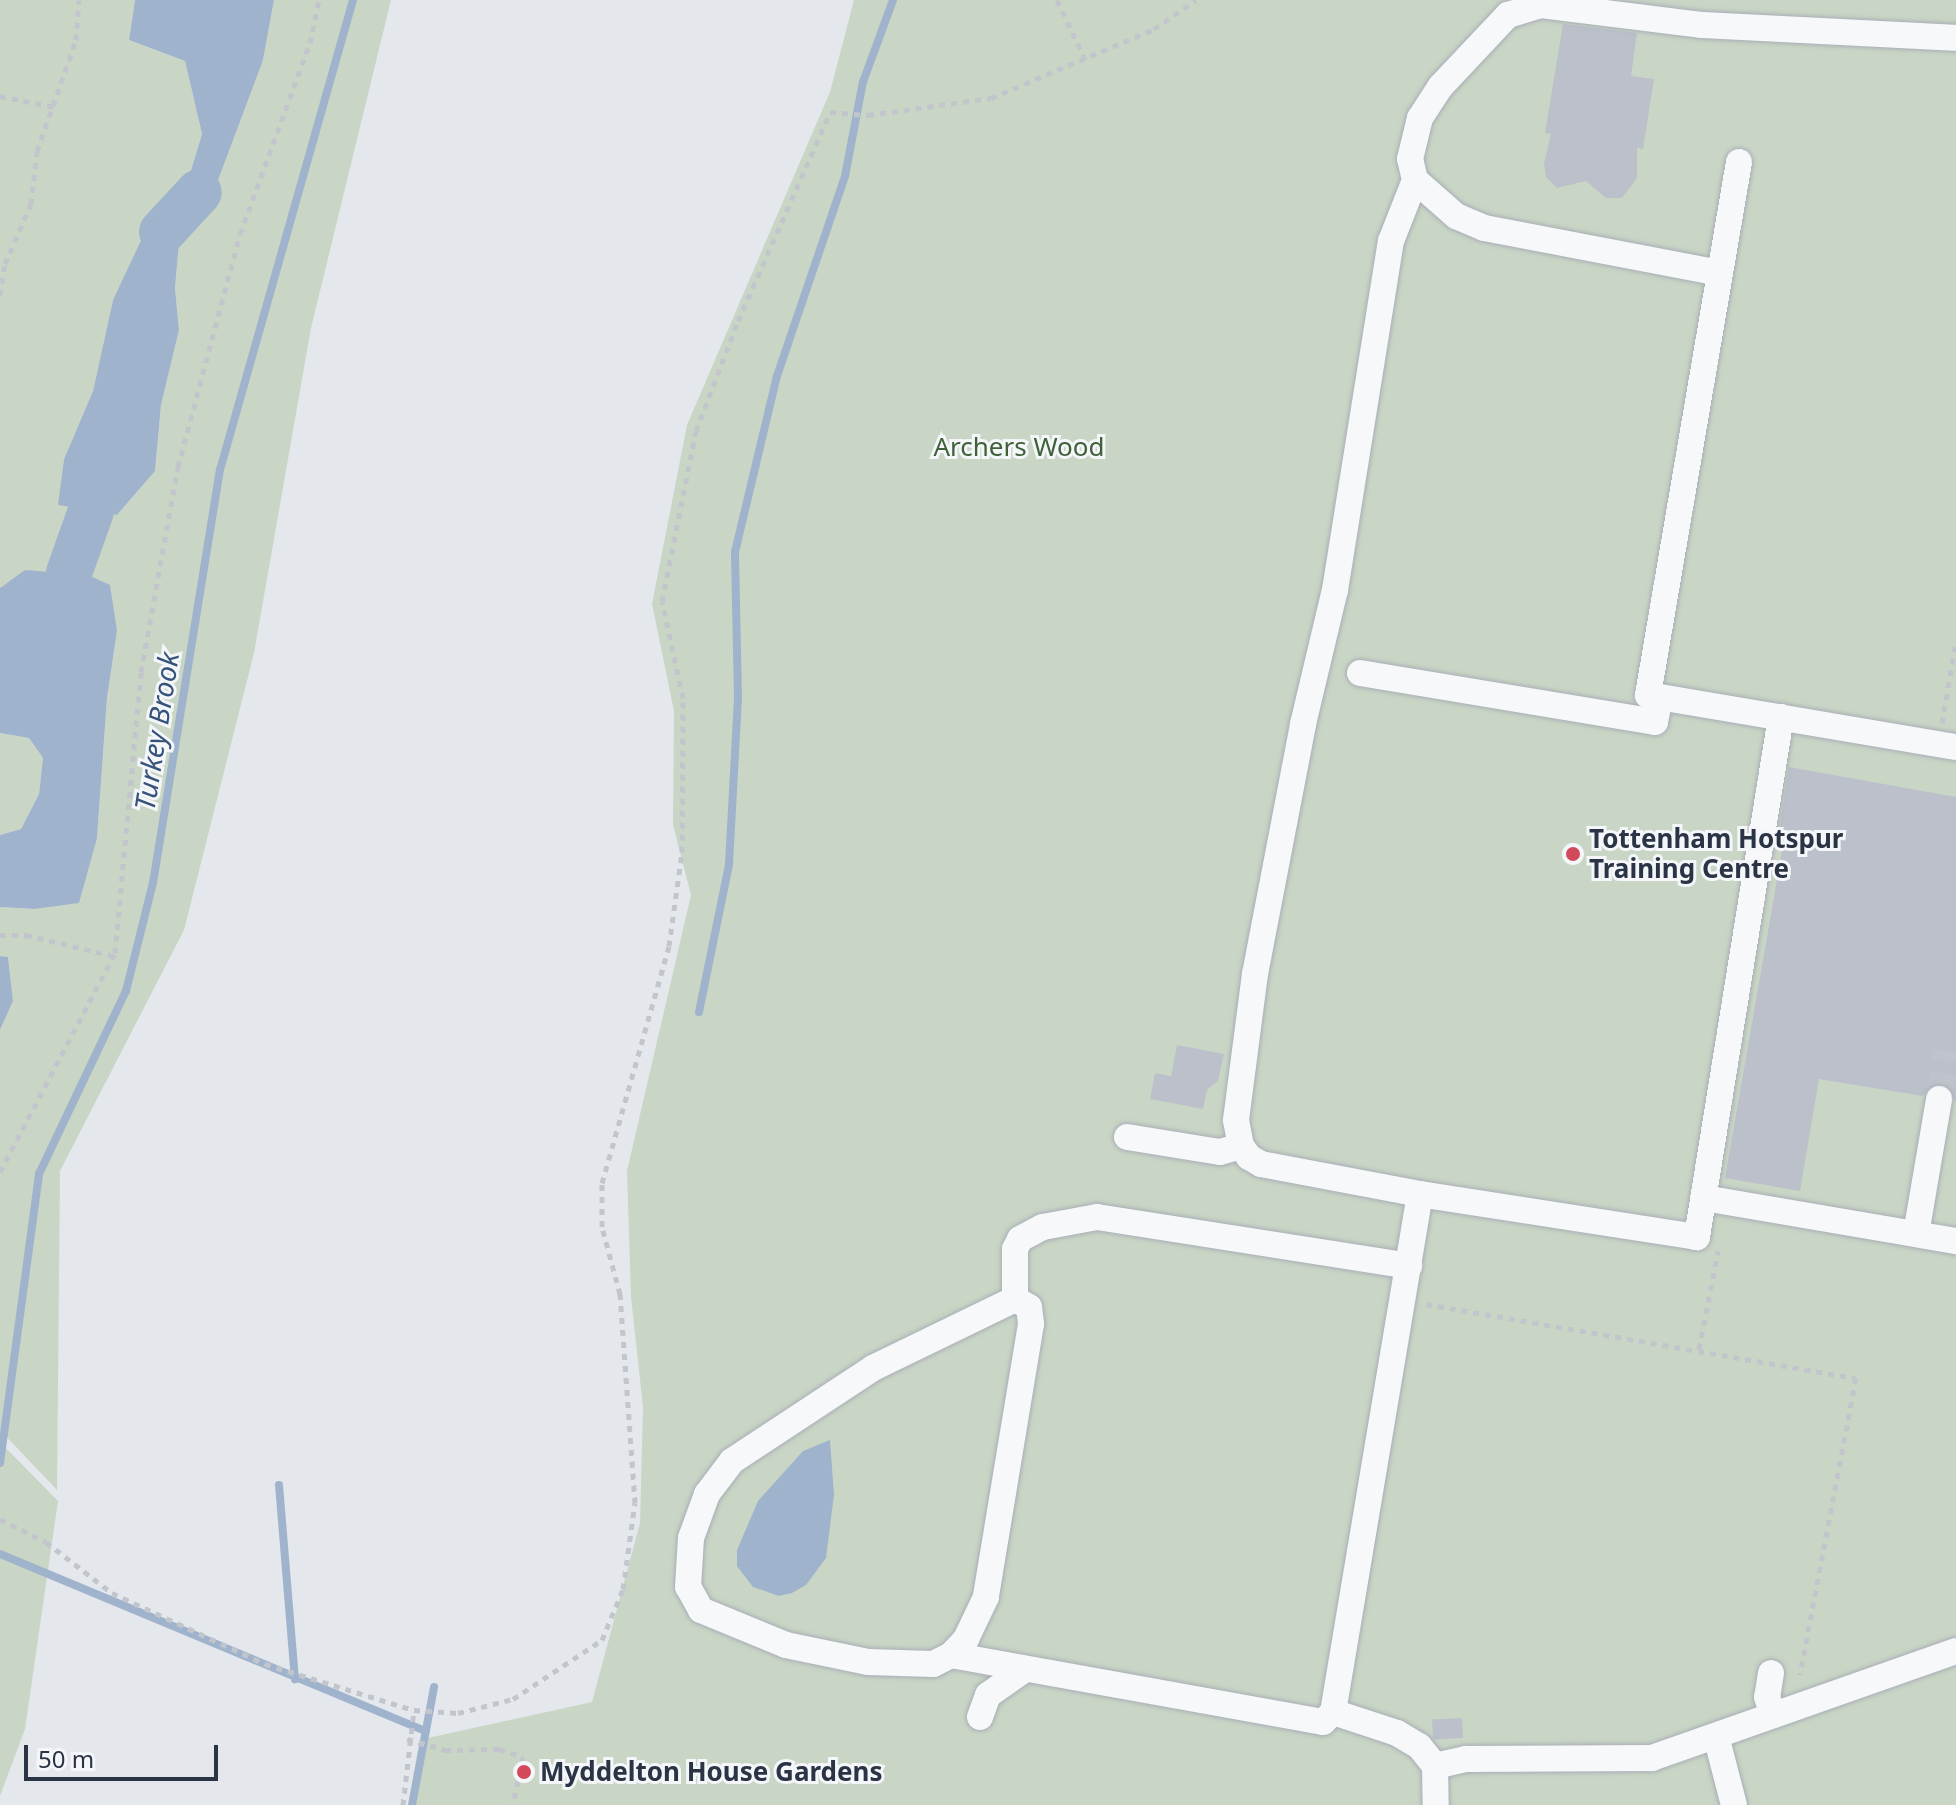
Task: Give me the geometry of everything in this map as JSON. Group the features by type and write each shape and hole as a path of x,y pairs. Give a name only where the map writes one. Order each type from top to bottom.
{"lane":[{"path":"1719,273 1484,228 1448,211 1415,180 1410,159 1420,118 1441,86 1489,35 1523,7 1541,5 1701,25 1956,38"},
{"path":"1739,162 1648,695 1947,746"},
{"path":"1415,180 1391,241 1335,590 1303,724 1255,974 1236,1120 1241,1146 1261,1164 1420,1194 1697,1237 1781,717"},
{"path":"1360,673 1655,722 1660,697"},
{"path":"1916,1234 1939,1099"},
{"path":"1127,1137 1220,1152 1241,1146"},
{"path":"951,1655 1021,1672 1323,1722 1333,1712 1420,1194"},
{"path":"1704,1198 1956,1241"},
{"path":"1015,1299 1015,1249 1020,1239 1043,1227 1097,1217 1409,1266"},
{"path":"1015,1299 1029,1307 1031,1324 986,1597 966,1639 951,1655 933,1664 868,1662 786,1645 715,1620 701,1610 688,1587 691,1538 719,1475 768,1434 873,1368 1015,1299"},
{"path":"1435,1766 1466,1759 1652,1758 1956,1651"},
{"path":"980,1717 988,1695 1021,1672"},
{"path":"1771,1673 1767,1697 1773,1715"},
{"path":"1333,1712 1397,1733 1419,1746 1435,1766 1436,1805"},
{"path":"1716,1736 1734,1805"}],"path":[{"path":"0,295 5,264 31,204 37,151 76,40 79,0"},
{"path":"0,1172 114,956 141,672 178,467 240,234 310,43 319,0"},
{"path":"1057,0 1086,61"},
{"path":"0,1519 46,1542 112,1593 265,1664 414,1710 458,1713 513,1699 571,1666 602,1640 623,1589 635,1503 620,1294 602,1227 602,1183 669,946 682,852 683,698 662,601 696,431 738,321 830,112 847,110 868,115 991,98 1086,61 1154,29 1196,0"},
{"path":"0,96 54,107"},
{"path":"1947,746 1956,641"},
{"path":"0,935 26,935 114,956"},
{"path":"1697,1237 1719,1246 1699,1349"},
{"path":"1403,1300 1856,1378 1804,1675 1771,1673"},
{"path":"403,1805 413,1752 405,1748 414,1710"},
{"path":"407,1739 445,1750 499,1749 523,1757 513,1805"}],"green space":[{"path":"0,0 135,0 129,40 185,61 202,134 186,187 263,60 274,0 391,0 311,328 254,653 184,930 60,1171 57,1490 0,1430 0,1030 13,1001 8,957 0,956 0,907 34,909 97,838 107,698 117,631 26,570 0,588","holes":["180,232 175,288 179,330 161,405 155,471 117,515 59,505 64,459 93,391 113,300"]},
{"name":"Tottenham Hotspur Training Centre","path":"854,0 1956,0 1956,1805 410,1805 423,1739 592,1702 640,1523 643,1407 631,1297 627,1171 691,895 673,825 674,711 652,604 687,425 830,92"},
{"path":"0,733 29,738 43,758 39,794 21,829 0,835"},
{"path":"0,1442 58,1501 25,1729 0,1796"}],"water":[{"path":"135,0 274,0 263,60 212,196 186,187 202,134 185,61 129,40"},
{"path":"145,232 180,232 175,288 179,330 161,405 155,471 117,515 58,505 64,459 93,391 113,300"},
{"path":"25,570 88,575 110,585 117,631 107,698 97,838 79,903 34,909 0,907 0,835 21,829 39,794 43,758 29,738 0,733 0,588"},
{"path":"0,956 8,957 13,1001 0,1030"},
{"path":"830,1440 834,1495 826,1558 806,1585 792,1593 779,1596 753,1587 737,1566 737,1550 758,1501 803,1451"}],"building":[{"path":"1563,24 1637,33 1631,76 1654,79 1643,149 1637,148 1637,178 1622,198 1606,198 1586,181 1557,188 1546,177 1544,163 1551,134 1545,133"},
{"path":"1789,767 1956,797 1956,1102 1942,1083 1933,1084 1923,1096 1819,1079 1800,1191 1725,1178 1782,851 1776,850"},
{"path":"1177,1045 1224,1054 1218,1081 1207,1090 1203,1109 1150,1099 1155,1073 1171,1076"},
{"path":"1462,1718 1463,1738 1433,1740 1432,1720"}],"waterway":[{"name":"Turkey Brook","path":"0,1463 39,1174 126,991 153,883 220,470 353,0"},
{"path":"699,1012 729,864 738,698 735,552 777,376 845,176 863,82 893,0"},
{"path":"162,232 199,192"},
{"path":"69,573 91,511"},
{"path":"279,1485 295,1679"},
{"path":"0,1554 426,1731"},
{"path":"412,1805 434,1687"}],"tunnel":[{"path":"1939,1099 1946,1052"}],"place":[{"name":"Tottenham Hotspur Training Centre","path":"1573,854"},
{"name":"Myddelton House Gardens","path":"524,1772"}],"park label":[{"name":"Archers Wood","path":"1019,447"}]}
